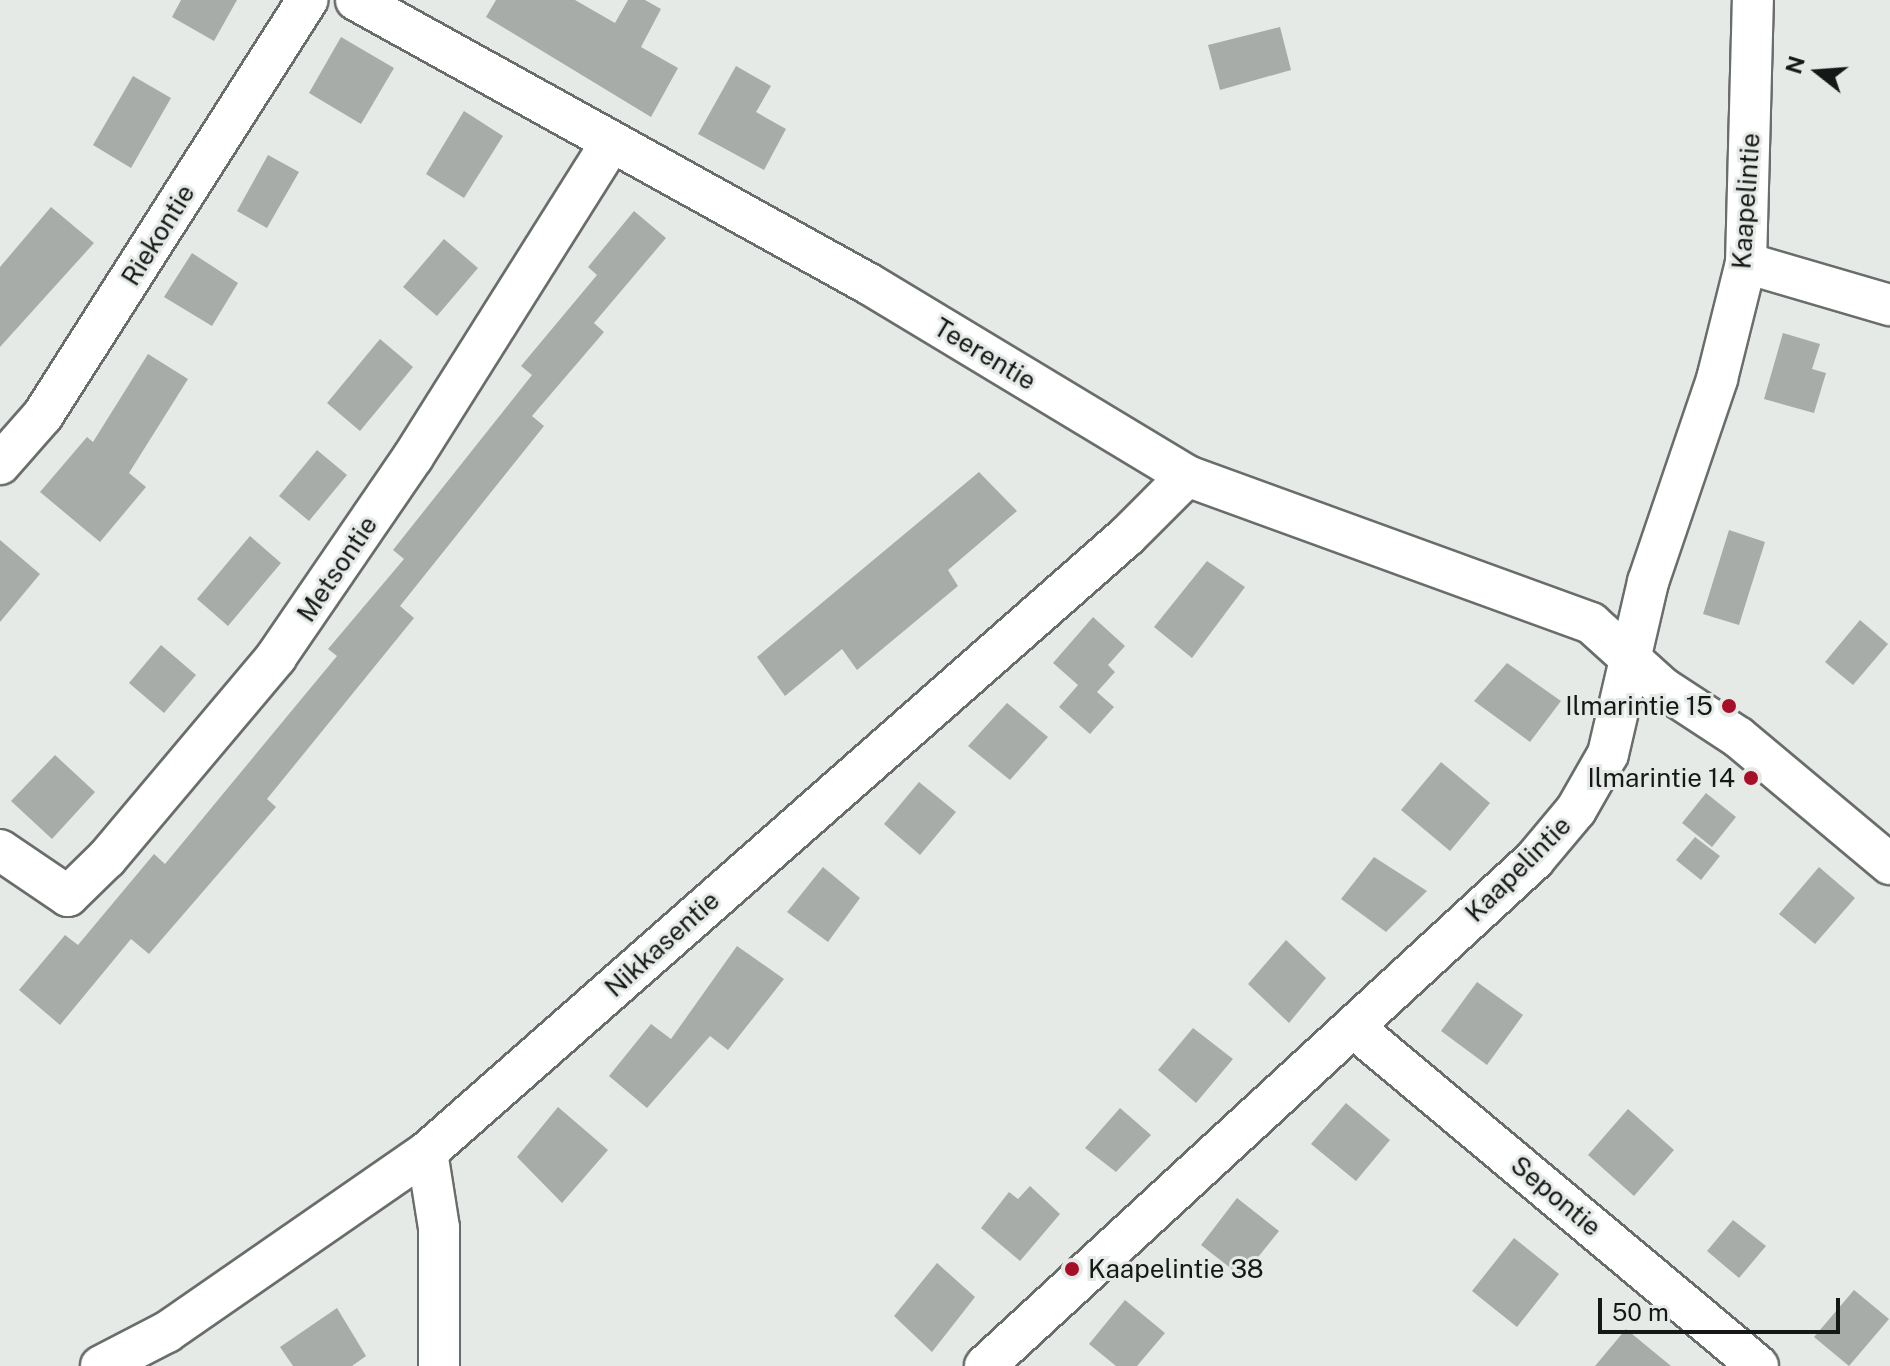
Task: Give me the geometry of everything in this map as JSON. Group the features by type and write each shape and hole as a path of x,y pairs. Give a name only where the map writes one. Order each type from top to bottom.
{"street":[{"name":"Riekontie","path":"0,464 43,415 307,0"},
{"name":"Teerentie","path":"356,0 869,284 1187,476 1591,623 1663,688 1738,737 1890,864"},
{"name":"Kaapelintie","path":"996,1363 1534,860 1576,810 1608,754 1648,582 1717,379 1746,263 1753,0"},
{"name":"Metsontie","path":"0,850 68,896 107,858 276,657 413,457 611,143"},
{"path":"1746,263 1890,305"},
{"name":"Nikkasentie","path":"101,1366 167,1332 427,1152 1127,536 1187,476"},
{"name":"Sepontie","path":"1353,1027 1758,1366"},
{"path":"427,1152 439,1228 439,1366"}],"building":[{"path":"181,0 237,0 214,41 172,17"},
{"path":"496,0 575,0 615,23 628,0 645,0 661,9 641,47 678,68 651,117 486,17"},
{"path":"1280,27 1291,70 1220,90 1208,45"},
{"path":"341,37 394,68 361,124 309,93"},
{"path":"736,66 771,86 756,112 786,129 764,170 698,134"},
{"path":"133,76 171,98 131,168 93,145"},
{"path":"464,111 503,136 464,198 426,174"},
{"path":"268,155 299,172 267,228 237,211"},
{"path":"51,207 94,243 0,347 0,267"},
{"path":"634,211 666,238 594,323 604,332 532,416 544,426 400,606 414,618 267,799 276,807 149,954 131,939 60,1025 19,990 65,935 78,945 154,854 165,864 337,656 328,649 404,559 393,550 532,375 521,366 597,275 588,267"},
{"path":"444,239 478,268 437,316 403,287"},
{"path":"192,253 238,283 212,326 164,297"},
{"path":"1783,333 1820,344 1812,369 1826,373 1814,413 1764,399"},
{"path":"380,339 413,367 360,431 327,403"},
{"path":"148,354 188,379 129,473 146,487 100,542 40,492 87,437 93,442"},
{"path":"317,450 347,475 309,521 279,496"},
{"path":"979,472 1017,511 948,570 958,586 857,670 842,649 785,696 757,657"},
{"path":"1729,530 1765,542 1739,625 1703,614"},
{"path":"250,536 281,563 228,626 197,599"},
{"path":"0,540 40,574 0,622"},
{"path":"1207,561 1245,587 1192,658 1154,627"},
{"path":"1093,617 1125,646 1108,665 1115,672 1097,692 1114,707 1090,734 1059,707 1078,685 1053,663"},
{"path":"1860,620 1888,644 1853,685 1825,662"},
{"path":"161,645 196,675 164,713 129,683"},
{"path":"1507,663 1561,701 1530,742 1474,701"},
{"path":"1007,703 1048,737 1010,780 968,746"},
{"path":"55,755 95,792 52,839 11,801"},
{"path":"1441,762 1490,803 1450,851 1401,810"},
{"path":"919,782 956,812 920,855 884,824"},
{"path":"1706,793 1736,817 1712,847 1682,823"},
{"path":"1695,837 1720,856 1701,880 1676,860"},
{"path":"1374,857 1427,891 1386,932 1341,899"},
{"path":"823,867 860,898 828,942 787,912"},
{"path":"1819,867 1855,898 1815,944 1779,914"},
{"path":"1286,940 1326,978 1289,1023 1248,984"},
{"path":"737,946 784,979 728,1050 710,1036 647,1108 609,1076 651,1024 671,1039"},
{"path":"1477,982 1523,1015 1487,1065 1441,1031"},
{"path":"1193,1028 1233,1059 1196,1103 1158,1070"},
{"path":"1346,1103 1390,1140 1356,1181 1311,1144"},
{"path":"558,1107 608,1150 562,1203 517,1157"},
{"path":"1120,1108 1151,1135 1116,1172 1085,1148"},
{"path":"1628,1109 1674,1150 1634,1196 1588,1155"},
{"path":"1030,1186 1060,1214 1020,1261 981,1228 1009,1192 1018,1199"},
{"path":"1237,1198 1279,1231 1242,1277 1201,1245"},
{"path":"1733,1220 1766,1246 1739,1278 1707,1251"},
{"path":"1514,1238 1559,1274 1517,1327 1472,1291"},
{"path":"937,1263 975,1297 932,1352 894,1316"},
{"path":"1854,1290 1889,1319 1849,1366 1814,1337"},
{"path":"1125,1300 1165,1333 1137,1366 1116,1366 1089,1344"},
{"path":"337,1308 366,1356 352,1366 293,1366 280,1347"},
{"path":"1626,1329 1671,1366 1595,1366"}],"place":[{"name":"Ilmarintie 15","path":"1729,706"},
{"name":"Ilmarintie 14","path":"1751,778"},
{"name":"Kaapelintie 38","path":"1072,1269"}]}
